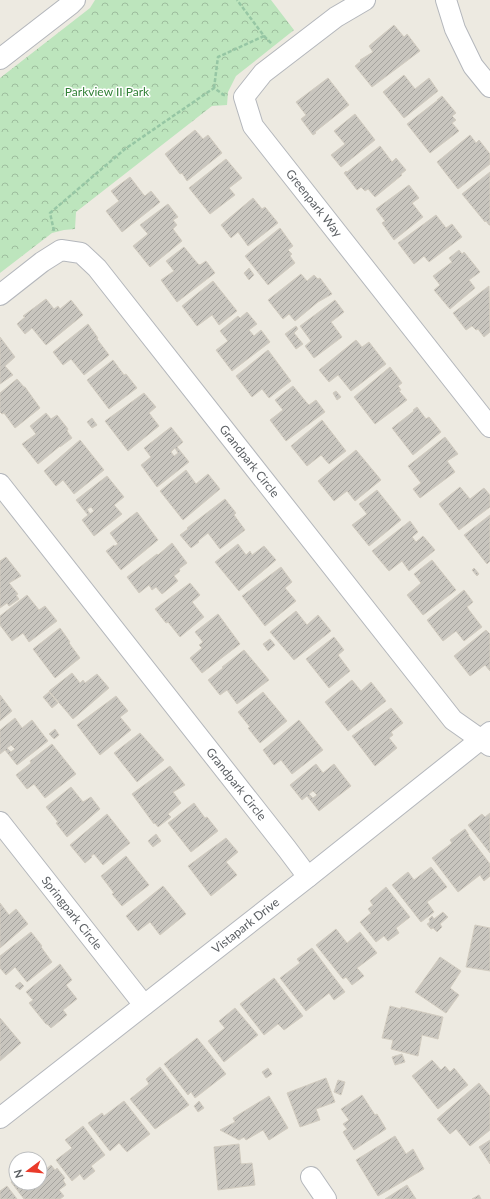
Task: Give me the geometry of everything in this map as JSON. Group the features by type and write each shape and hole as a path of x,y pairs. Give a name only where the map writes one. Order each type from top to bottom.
{"street":[{"path":"0,59 75,0"},
{"path":"244,97 262,73 336,17 365,0"},
{"path":"446,0 455,29 473,66 490,87"},
{"name":"Greenpark Way","path":"244,97 253,126 490,427"},
{"name":"Grandpark Circle","path":"0,295 42,262 61,250 82,253 98,268 453,720 487,739"},
{"name":"Grandpark Circle","path":"0,484 308,877"},
{"name":"Vistapark Drive","path":"0,1118 487,739"},
{"name":"Springpark Circle","path":"0,822 144,1005"},
{"path":"311,1177 326,1199"}],"path":[{"path":"54,231 50,213 125,149 214,88 218,57 264,36 237,0"},
{"path":"214,88 224,95 244,97"}],"green space":[{"name":"Parkview II Park","path":"95,0 271,0 294,30 236,76 228,92 227,105 212,106 76,212 75,229 52,233 0,273 0,78 90,8"}],"building":[{"path":"394,25 404,37 407,34 420,51 372,87 355,66 361,61 360,60 373,52 369,46"},
{"path":"404,75 415,89 429,78 438,91 404,118 383,92"},
{"path":"328,78 349,105 313,135 301,119 306,115 296,102"},
{"path":"442,96 456,113 452,116 456,120 452,123 459,131 430,153 407,124"},
{"path":"355,114 375,140 341,167 331,155 345,144 334,131"},
{"path":"195,130 203,139 208,135 222,153 187,181 165,154"},
{"path":"470,135 476,143 479,140 490,154 490,164 458,189 437,162"},
{"path":"380,146 392,162 396,158 406,170 375,197 368,189 365,191 361,187 357,190 344,173"},
{"path":"226,159 242,178 229,188 235,195 210,214 189,188"},
{"path":"490,172 490,225 489,225 462,194"},
{"path":"130,177 145,196 151,191 160,202 122,232 106,211 119,201 111,191"},
{"path":"409,185 419,198 412,203 423,217 394,240 382,223 385,221 376,209"},
{"path":"253,198 262,209 265,207 278,223 248,246 238,232 231,238 221,225"},
{"path":"168,204 178,217 173,220 177,225 173,229 182,241 150,267 133,246 148,234 140,225"},
{"path":"436,215 446,228 452,224 462,237 429,262 424,256 414,264 398,243"},
{"path":"280,228 293,246 288,250 292,254 290,256 295,263 268,285 245,256"},
{"path":"184,247 198,264 200,265 206,261 215,273 177,302 161,280 174,271 166,261"},
{"path":"459,250 462,254 464,252 480,272 469,280 475,288 450,309 434,290 440,285 433,276 452,262 449,258"},
{"path":"249,268 254,275 249,280 244,273"},
{"path":"301,274 307,281 314,275 318,279 320,278 332,294 318,302 295,321 289,314 283,319 268,300"},
{"path":"213,281 237,311 219,325 212,315 197,326 182,306"},
{"path":"489,286 490,332 484,337 478,329 476,330 472,326 466,330 453,313"},
{"path":"46,299 54,309 58,306 60,309 71,300 83,315 46,345 32,328 25,334 17,324 25,317 23,316"},
{"path":"335,300 344,312 331,322 342,337 314,358 305,346 311,341 300,326"},
{"path":"247,312 257,324 249,330 254,336 261,330 270,342 232,371 216,350 228,341 220,331 238,316 240,318"},
{"path":"88,324 109,355 84,375 71,359 63,365 53,352"},
{"path":"296,326 298,329 294,333 303,344 296,349 285,334"},
{"path":"0,337 15,357 5,366 13,375 0,384"},
{"path":"356,340 362,347 369,342 386,364 351,391 338,375 329,382 319,370"},
{"path":"268,350 291,381 269,398 262,389 252,397 236,376"},
{"path":"113,360 124,375 126,374 137,388 109,409 87,380"},
{"path":"390,367 402,383 398,386 401,390 399,391 407,400 375,424 354,397"},
{"path":"17,379 25,387 40,408 15,428 4,413 2,414 0,412 0,393"},
{"path":"293,386 309,405 316,400 325,412 286,441 270,420 283,410 275,400"},
{"path":"336,391 341,397 337,400 333,393"},
{"path":"144,393 156,407 149,413 159,426 128,451 105,421"},
{"path":"417,407 426,419 429,417 441,432 413,455 392,428"},
{"path":"46,413 51,419 57,415 68,429 67,431 72,438 38,464 22,444 36,434 30,426"},
{"path":"92,418 97,425 92,428 87,422"},
{"path":"322,420 346,451 329,464 321,455 307,466 291,446"},
{"path":"171,427 183,442 177,447 189,462 157,487 141,465 151,457 144,448","holes":["175,448 178,453 174,456 171,452"]},
{"path":"445,437 458,454 447,461 455,472 420,498 413,489 421,483 408,466"},
{"path":"80,440 104,470 74,494 63,480 56,486 44,471"},
{"path":"356,450 381,480 355,501 347,491 334,501 318,481"},
{"path":"186,470 196,484 208,474 220,489 183,520 160,491"},
{"path":"107,476 124,497 114,505 122,514 94,536 82,520 88,515 76,500","holes":["91,507 94,511 90,514 87,509"]},
{"path":"460,487 470,499 484,488 490,495 490,507 459,530 439,504"},
{"path":"377,490 401,520 369,546 352,525 367,514 359,504"},
{"path":"225,499 236,513 234,515 245,530 220,549 208,533 191,548 180,535"},
{"path":"137,512 158,540 121,570 106,551 118,544 110,533"},
{"path":"490,515 490,561 487,564 464,535"},
{"path":"410,521 418,532 412,537 416,542 423,536 435,550 409,571 402,561 389,571 372,551"},
{"path":"172,543 187,563 179,569 180,571 174,576 178,581 162,594 156,587 152,590 149,585 139,593 127,577"},
{"path":"238,544 246,555 250,551 252,555 264,546 276,560 239,591 215,562"},
{"path":"6,557 21,576 9,583 18,594 16,595 19,599 9,606 7,603 0,608 0,561"},
{"path":"432,560 456,590 423,615 407,595 421,583 414,574"},
{"path":"281,567 292,582 285,588 296,601 265,626 242,596"},
{"path":"474,568 479,574 477,576 472,570"},
{"path":"190,583 200,595 192,602 204,617 180,637 155,609"},
{"path":"464,590 473,602 467,607 482,627 464,641 456,631 443,641 427,620"},
{"path":"27,595 39,610 45,606 57,621 29,642 23,633 12,641 0,625 0,616"},
{"path":"296,611 307,625 318,615 331,631 294,660 270,632"},
{"path":"218,614 240,644 202,673 190,658 202,648 199,645 203,642 195,632"},
{"path":"60,628 80,658 55,678 33,649"},
{"path":"486,630 490,634 490,671 485,665 470,676 454,656"},
{"path":"334,637 344,650 338,655 350,671 329,688 306,659"},
{"path":"270,639 275,645 268,651 263,644"},
{"path":"244,650 269,680 237,704 227,690 220,695 208,680"},
{"path":"72,673 80,683 83,680 85,683 97,674 109,688 73,719 49,691"},
{"path":"352,680 361,691 371,682 386,701 348,731 325,702"},
{"path":"49,692 58,703 52,708 43,697"},
{"path":"263,692 287,721 260,743 238,712"},
{"path":"0,695 12,711 0,721"},
{"path":"116,696 128,711 120,717 131,730 100,755 77,725"},
{"path":"391,708 403,723 391,732 393,735 389,738 397,748 375,766 352,736"},
{"path":"15,718 22,728 32,720 48,741 17,765 5,750 0,754 0,730","holes":["11,745 15,749 11,752 7,748"]},
{"path":"299,720 323,750 292,774 281,760 274,765 263,750"},
{"path":"55,729 59,735 54,739 49,734"},
{"path":"140,733 164,760 137,782 114,753"},
{"path":"52,744 76,774 45,798 34,784 27,789 16,775 31,763 30,761"},
{"path":"316,764 323,773 334,764 351,786 319,811 307,796 302,800 290,785","holes":["313,791 317,795 313,798 309,794"]},
{"path":"170,766 185,785 173,792 181,803 168,814 171,817 158,827 155,823 154,824 132,794"},
{"path":"71,787 83,802 91,797 100,809 67,837 56,823 58,822 46,807"},
{"path":"194,803 205,818 207,817 218,831 191,852 168,823"},
{"path":"490,813 490,853 468,825 482,814 485,817"},
{"path":"107,814 130,843 103,865 94,854 85,863 70,845"},
{"path":"465,829 490,864 490,876 484,881 480,875 458,892 432,858 452,843 450,840"},
{"path":"156,834 161,841 153,847 148,841"},
{"path":"226,838 238,852 226,862 237,875 211,896 188,866"},
{"path":"126,856 149,885 122,906 112,894 114,893 101,876"},
{"path":"431,867 447,887 427,902 434,912 421,922 392,885 408,872 414,880"},
{"path":"163,886 186,914 160,935 150,922 138,931 126,916"},
{"path":"386,887 410,917 396,928 399,933 388,941 384,936 376,942 360,922 371,913 368,909 373,905 370,901"},
{"path":"0,903 9,915 16,909 28,924 0,948"},
{"path":"443,912 448,917 440,924 442,927 437,932 433,928 431,929 427,924 430,922 429,919 432,916 434,919"},
{"path":"475,925 490,928 490,971 466,967"},
{"path":"336,929 347,943 360,932 377,953 357,968 364,976 352,985 346,977 343,979 316,945"},
{"path":"31,932 52,962 27,982 15,967 6,975 0,968 0,956"},
{"path":"312,948 345,992 334,1000 329,993 306,1011 280,978 300,963 297,959"},
{"path":"440,957 461,971 450,988 459,995 446,1013 415,992"},
{"path":"60,964 72,980 66,985 77,999 63,1010 67,1015 51,1028 29,1003 33,1000 26,992"},
{"path":"274,978 303,1016 284,1030 278,1024 264,1035 240,1004"},
{"path":"20,982 24,986 20,990 15,986"},
{"path":"390,1006 401,1009 401,1007 443,1017 438,1039 422,1035 418,1056 391,1049 393,1040 382,1038"},
{"path":"235,1008 258,1035 224,1062 208,1041 225,1028 219,1021"},
{"path":"0,1018 21,1043 0,1061"},
{"path":"197,1038 226,1074 195,1098 191,1092 188,1095 164,1064"},
{"path":"402,1054 405,1062 395,1065 392,1057"},
{"path":"432,1060 441,1070 445,1066 450,1072 454,1068 468,1085 438,1109 412,1076"},
{"path":"160,1067 189,1105 155,1129 130,1099 149,1084 146,1079"},
{"path":"268,1068 272,1074 266,1078 262,1072"},
{"path":"326,1078 335,1102 316,1109 320,1120 300,1127 287,1093"},
{"path":"338,1080 345,1082 341,1095 334,1092"},
{"path":"479,1083 490,1096 490,1130 470,1146 456,1129 450,1134 437,1119"},
{"path":"362,1095 375,1115 377,1114 386,1129 354,1150 343,1132 347,1129 343,1124 349,1120 341,1109"},
{"path":"269,1096 288,1128 269,1140 263,1130 246,1140 244,1137 239,1140 220,1130 235,1122 233,1118"},
{"path":"124,1101 150,1134 127,1152 119,1143 110,1151 88,1123 102,1113 104,1116"},
{"path":"199,1101 204,1108 198,1112 194,1106"},
{"path":"83,1126 105,1155 91,1166 95,1171 84,1180 80,1174 72,1181 56,1160 72,1148 65,1140"},
{"path":"395,1136 406,1154 413,1149 424,1169 378,1196 356,1160"},
{"path":"490,1140 490,1164 479,1147"},
{"path":"239,1144 241,1164 252,1163 255,1185 218,1190 214,1147"},
{"path":"51,1165 55,1170 57,1168 65,1178 63,1180 66,1185 59,1190 64,1196 60,1199 24,1199 18,1191 48,1191 48,1167"},
{"path":"407,1185 416,1199 385,1199"},
{"path":"7,1186 8,1191 11,1191 17,1199 0,1199 0,1191"},
{"path":"479,1195 481,1199 472,1199"}]}
